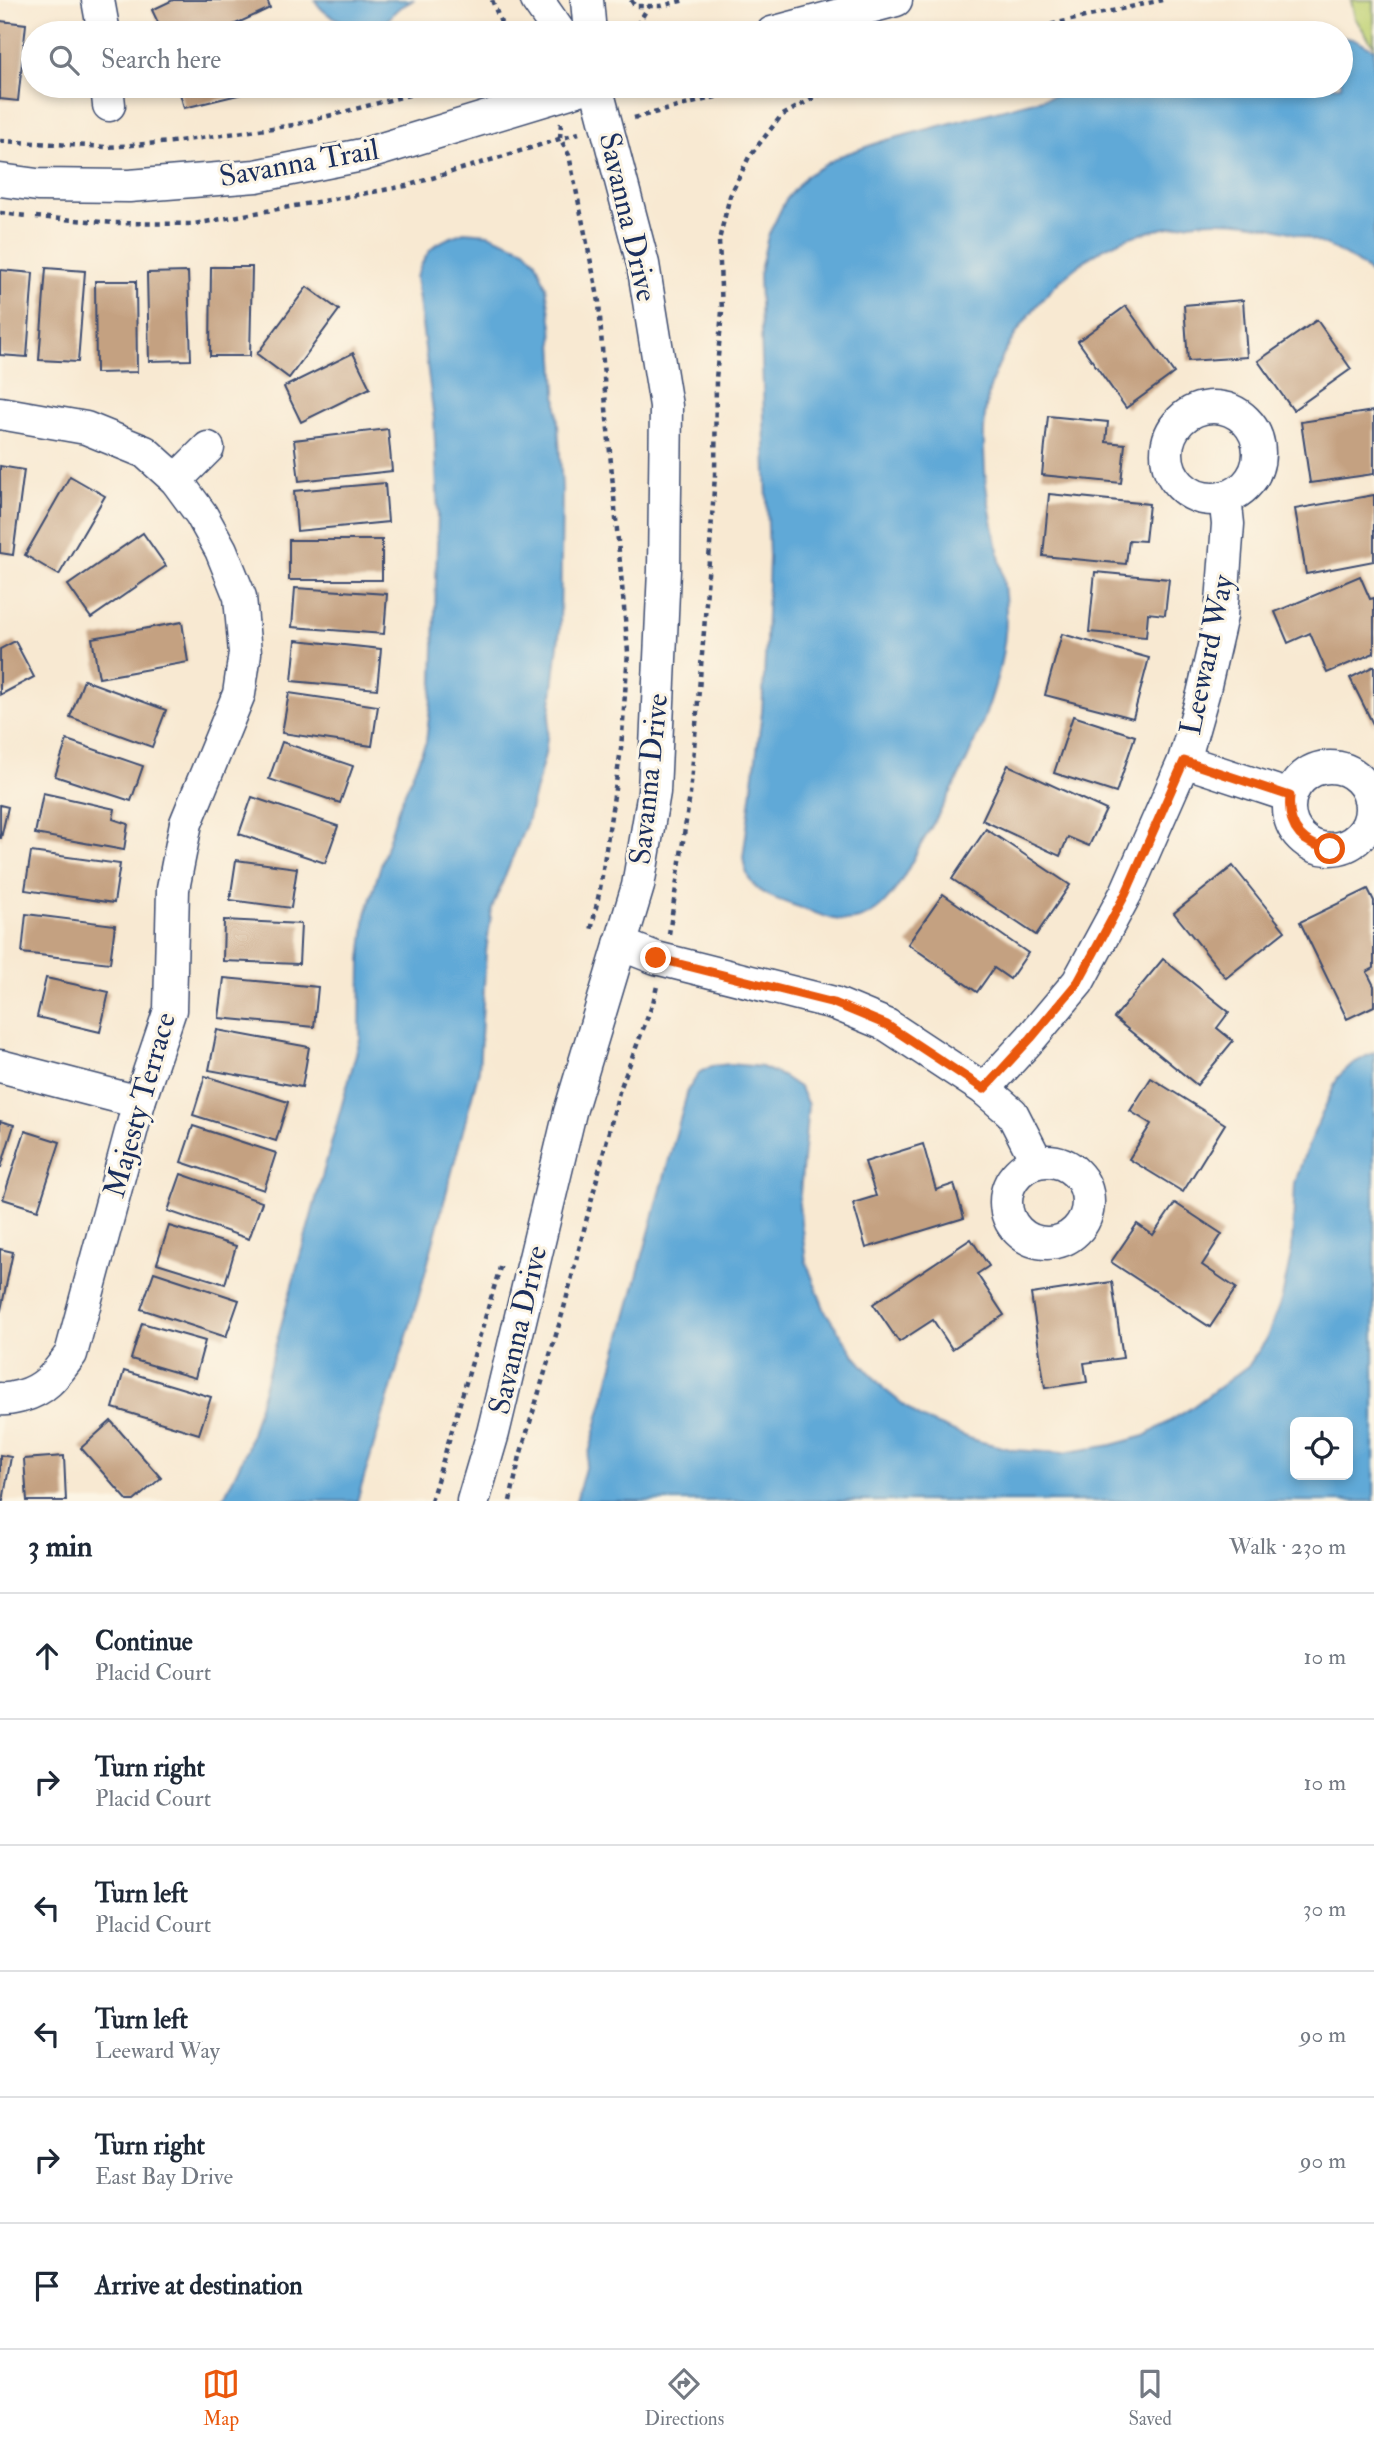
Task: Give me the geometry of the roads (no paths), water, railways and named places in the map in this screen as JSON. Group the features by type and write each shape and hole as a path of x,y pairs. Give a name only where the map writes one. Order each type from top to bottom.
{"street":[{"path":"98,0 102,21"},
{"path":"537,0 552,21"},
{"path":"587,0 589,21"},
{"path":"817,21 896,0"},
{"name":"Savanna Trail","path":"0,180 37,185 130,186 256,176 362,155 548,98"},
{"name":"Savanna Drive","path":"473,1501 493,1433 570,1112 638,886 654,792 664,570 666,406 643,264 596,98"},
{"name":"Majesty Terrace","path":"0,413 86,428 145,452 176,480 201,514 221,550 240,597 244,653 239,694 186,823 173,889 170,1010 139,1102 71,1354 50,1382 35,1392 6,1400 0,1399"},
{"path":"176,480 208,448"},
{"name":"Leeward Way","path":"984,1089 1078,982 1126,893 1184,761 1221,616 1228,524 1225,497"},
{"path":"1184,761 1290,796"},
{"path":"620,944 656,958 834,1003 887,1025 984,1089 1012,1113 1037,1162"},
{"path":"0,1066 139,1102"}],"water":[{"path":"315,0 413,0 386,21 342,21 320,7"},
{"path":"1353,39 1374,49 1374,277 1335,250 1285,231 1232,221 1184,224 1132,237 1094,254 1053,288 1034,308 1018,331 993,378 985,411 986,484 1004,582 1006,615 1001,662 993,692 958,779 900,883 877,909 851,921 815,913 764,893 748,877 743,858 762,712 769,557 759,275 768,236 785,201 806,176 840,156 883,141 1046,98 1353,98"},
{"path":"464,232 488,234 525,249 536,261 546,287 552,326 562,488 560,628 545,754 527,822 492,908 486,952 479,1070 419,1296 357,1501 220,1501 247,1449 360,1039 361,960 366,914 398,809 426,742 433,683 438,512 434,419 416,277 433,247"},
{"path":"1374,1052 1374,1501 576,1501 688,1090 700,1072 712,1066 730,1064 762,1067 800,1088 808,1105 799,1205 806,1261 825,1311 855,1356 884,1389 920,1418 974,1440 1014,1450 1063,1453 1112,1445 1145,1436 1191,1408 1249,1365 1266,1340 1282,1298 1292,1250 1295,1183 1338,1077 1352,1064"}]}
